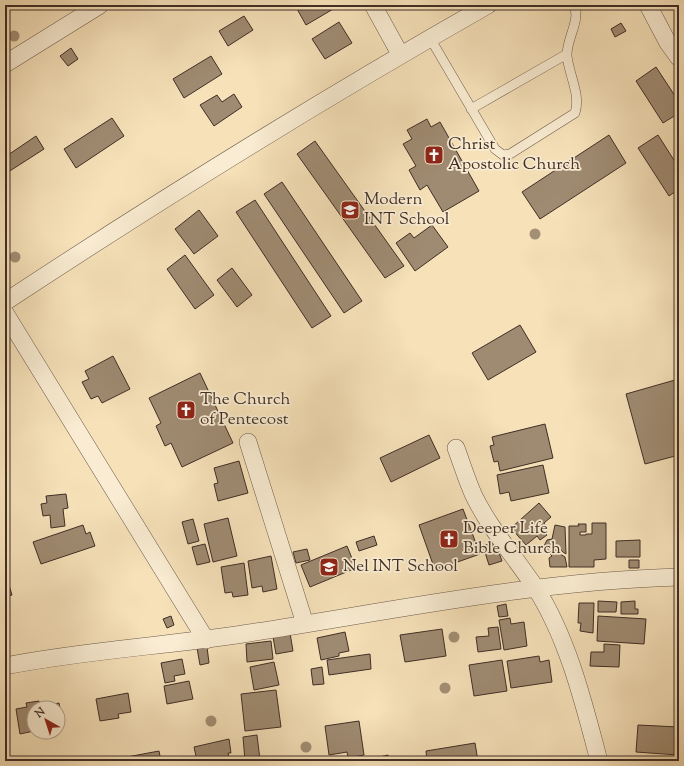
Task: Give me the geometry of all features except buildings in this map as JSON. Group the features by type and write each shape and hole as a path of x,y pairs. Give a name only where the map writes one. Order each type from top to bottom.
{"street":[{"path":"5,64 100,5"},
{"path":"373,5 400,54"},
{"path":"5,302 141,212 400,54 488,5"},
{"path":"648,5 668,43 679,58"},
{"path":"5,313 206,640"},
{"path":"248,442 305,624"},
{"path":"456,448 475,497 535,588 561,639 581,692 599,761"},
{"path":"5,666 51,657 206,640 535,588 640,578 679,577"}],"lane":[{"path":"430,38 495,149 503,154 510,154 575,113 578,104 567,54 577,12 574,5"},
{"path":"471,110 567,54"}],"place":[{"name":"Christ Apostolic Church","path":"434,155"},
{"name":"Modern INT School","path":"350,210"},
{"name":"The Church of Pentecost","path":"186,410"},
{"name":"Deeper Life Bible Church","path":"449,539"},
{"name":"Nel INT School","path":"329,567"}]}
